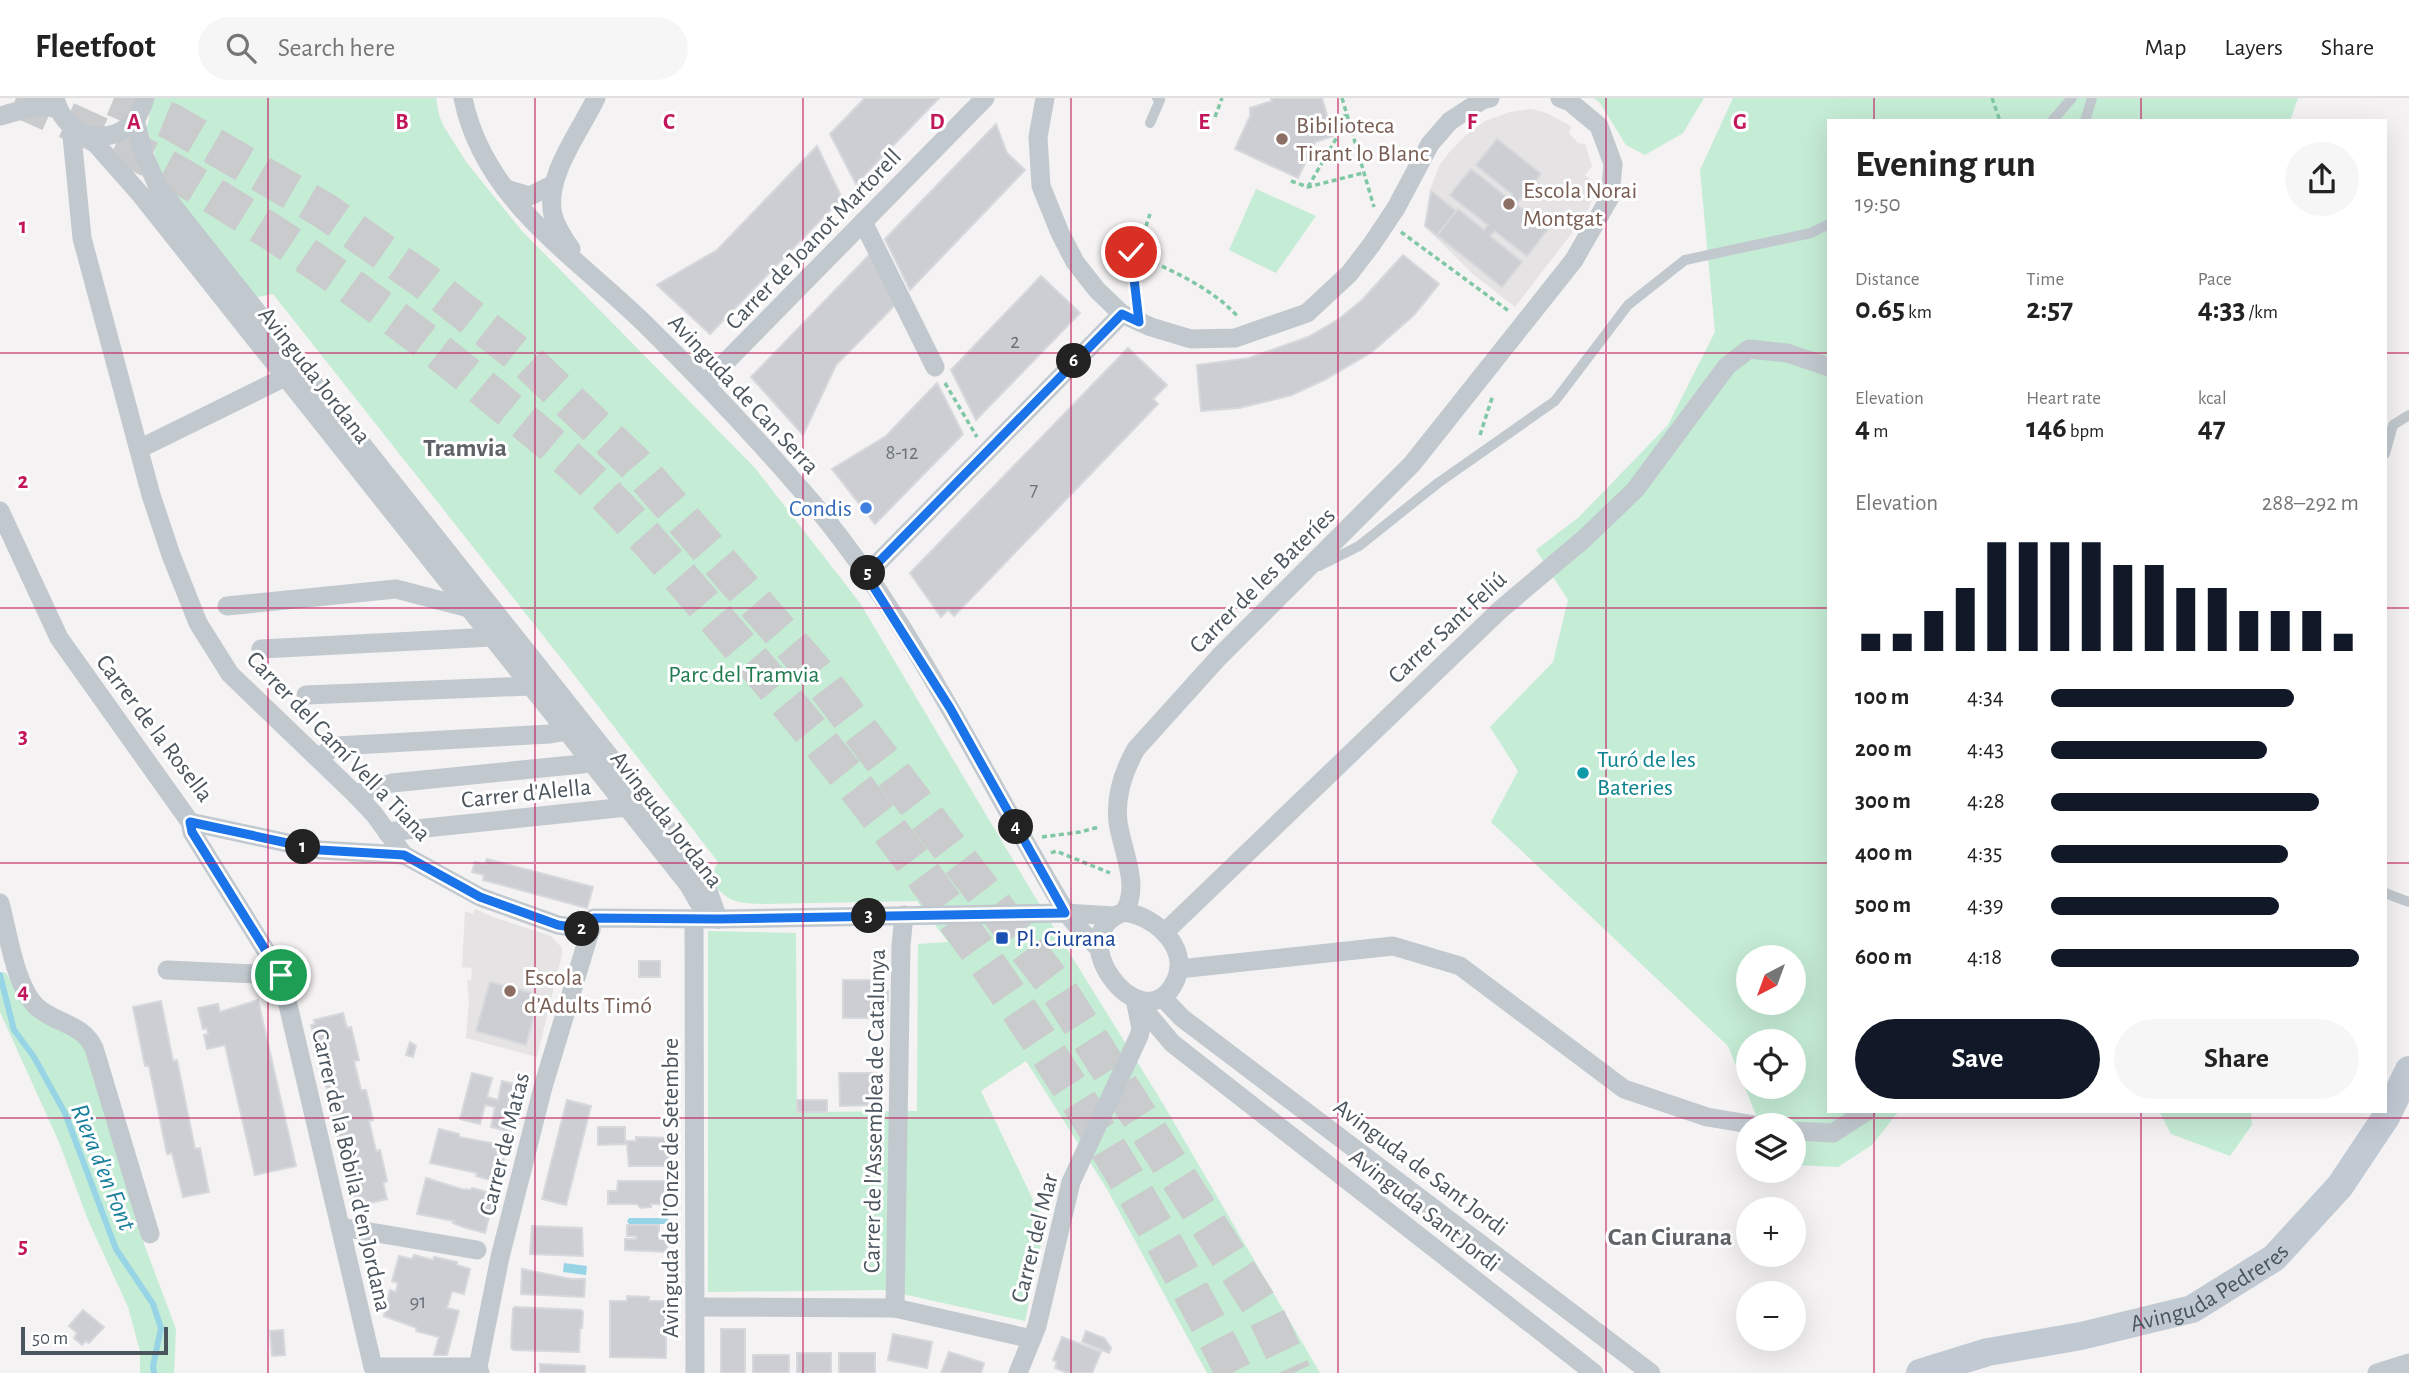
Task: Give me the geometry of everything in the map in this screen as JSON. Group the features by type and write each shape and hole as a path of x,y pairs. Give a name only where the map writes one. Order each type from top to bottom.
{"street":[{"path":"79,130 101,136 114,134 135,119 145,98"},
{"name":"Avinguda de Can Serra","path":"463,98 469,124 481,153 505,188 543,232 635,314 704,384 804,493 866,575 930,674 1065,913 1099,948"},
{"path":"583,268 561,234 554,217 552,185 596,98"},
{"name":"Carrer de Joanot Martorell","path":"704,384 985,98"},
{"path":"1045,98 1038,137 1041,186 1075,262 1097,290 1131,318 1191,339 1235,338 1307,313 1349,274 1396,208 1430,144 1450,121 1482,100 1490,98"},
{"name":"Carrer de les Bateríes","path":"1119,914 1132,894 1118,821 1121,784 1126,766 1136,749 1219,657 1412,464 1574,261 1610,197 1613,164 1598,126 1570,102 1560,98"},
{"path":"0,116 57,103"},
{"name":"Avinguda Jordana","path":"57,103 141,195 688,884 698,904 718,919"},
{"name":"Avinguda Jordana","path":"135,119 148,169 158,187 702,873 718,919"},
{"name":"Carrer del Camí Vell a Tiana","path":"79,130 82,238 139,449 171,555 198,623 230,674 355,794 404,855 480,897 558,925 590,930"},
{"path":"505,188 530,196 552,185"},
{"path":"863,222 935,367"},
{"path":"866,575 985,451 1131,318"},
{"name":"Carrer Sant Feliú","path":"1166,931 1500,610 1585,538 1635,490 1727,366 1749,349 1787,353 1827,366"},
{"path":"139,449 285,377"},
{"name":"Carrer de la Rosella","path":"0,511 59,638 190,822 320,850 404,855"},
{"path":"227,606 396,589 469,608"},
{"path":"261,649 492,637"},
{"path":"306,695 531,686"},
{"path":"318,757 336,746 567,732"},
{"path":"355,794 392,783 592,763"},
{"name":"Carrer d'Alella","path":"387,832 627,807"},
{"name":"Carrer de la Bòbila d'en Jordana","path":"190,822 192,832 281,975 373,1367 477,1371"},
{"path":"0,903 20,979 31,999 42,1011 81,1030 94,1048 150,1234"},
{"path":"590,930 594,918 718,919 1065,913 1119,914 1146,917 1166,931 1177,954 1179,969 1172,987 1163,998 1147,1002 1135,999 1119,987 1104,966 1099,948 1104,928 1119,914"},
{"name":"Carrer de l'Assemblea de Catalunya","path":"895,1308 904,915"},
{"name":"Avinguda de l'Onze de Setembre","path":"694,919 695,1373"},
{"name":"Carrer de Matas","path":"477,1371 500,1257 543,1087 590,930"},
{"path":"1179,969 1393,946 1460,966 1623,1089 1707,1117 1736,1122"},
{"path":"167,970 281,975"},
{"name":"Avinguda de Sant Jordi","path":"1163,998 1182,1018 1651,1373"},
{"name":"Carrer del Mar","path":"1018,1373 1032,1339 1071,1182 1139,1036 1141,1028 1135,999"},
{"name":"Avinguda Sant Jordi","path":"1135,999 1172,1043 1594,1373"},
{"name":"Avinguda Pedreres","path":"1920,1373 1989,1352 2081,1336 2192,1309 2274,1258 2340,1186 2386,1117 2409,1070"},
{"path":"1806,1132 1833,1133 1864,1113"},
{"path":"341,1227 477,1250"},
{"path":"695,1307 895,1308 1032,1339"},
{"path":"2377,1373 2409,1363"}],"lane":[{"path":"1150,123 1160,100 1157,98"},
{"path":"2054,119 2072,98"},
{"path":"2086,119 2092,98"},
{"path":"1299,575 1359,546 1438,483 1555,401 1628,305 1685,260 1811,233 1827,225"},
{"path":"2387,447 2393,425 2409,415"},
{"path":"2387,894 2409,902"}],"path":[{"path":"1215,117 1222,98"},
{"path":"1342,98 1376,214"},
{"path":"1992,98 1999,119"},
{"path":"1308,187 1338,137 1332,121 1348,116"},
{"path":"1291,181 1308,187 1364,173"},
{"path":"1131,318 1129,236 1144,232 1150,214"},
{"path":"1410,239 1509,311"},
{"path":"1131,252 1174,272 1207,293 1232,310 1251,332"},
{"path":"935,367 985,451"},
{"path":"1025,843 1044,836 1080,832 1118,821"},
{"path":"1043,873 1057,866 1049,853 1056,851 1116,875 1129,873"}],"shaded area":[{"name":"Escola Norai Montgat","path":"1531,109 1547,113 1571,126 1569,133 1578,143 1585,144 1592,166 1585,175 1595,183 1593,198 1585,216 1515,307 1474,275 1425,227 1431,187 1439,166 1451,150 1485,121 1510,112"},
{"name":"Escola d’Adults Timó","path":"475,909 551,936 562,948 537,1057 466,1038 469,1001 467,980 471,980 472,968 462,967 465,911 473,914"}],"green space":[{"name":"Parc del Tramvia","path":"153,98 436,98 444,127 467,163 521,230 755,468 860,603 1041,907 1162,1102 1320,1373 1207,1373 1107,1189 1026,1061 981,1091 1045,1225 1025,1321 884,1290 708,1292 708,931 796,933 797,1112 917,1111 918,944 948,942 917,901 761,904 737,901 721,892 710,879 718,862 568,667 273,294 247,299 163,182 147,128"},
{"path":"1594,98 1704,98 1683,133 1645,155 1626,145 1600,103"},
{"path":"1733,98 2298,98 2291,119 1827,119 1827,1113 1897,1113 1872,1145 1838,1167 1806,1166 1806,1113 1755,1113 1749,1099 1806,1099 1806,1029 1736,1029 1736,1066 1728,1046 1491,822 1518,771 1490,727 1553,662 1568,600 1536,550 1579,517 1668,425 1715,332 1700,170"},
{"path":"1256,189 1316,216 1276,273 1229,250"},
{"path":"0,972 6,973 27,1007 84,1044 144,1244 176,1329 174,1373 140,1373 140,1351 128,1307 88,1220 59,1142 0,1012"},
{"path":"2160,1113 2251,1113 2252,1125 2230,1156 2171,1134"}],"water":[{"path":"629,1218 668,1218 668,1224 629,1224"},
{"path":"564,1263 587,1266 586,1275 563,1272"}],"building":[{"path":"865,98 939,98 856,184 830,134"},
{"name":"Bibilioteca Tirant lo Blanc","path":"1271,98 1322,98 1333,136 1315,142 1298,178 1235,149 1250,116 1250,108 1272,101"},
{"path":"996,124 1007,153 1025,170 910,290 885,239"},
{"path":"1497,139 1541,174 1516,204 1548,229 1527,256 1495,231 1490,236 1522,262 1502,287 1437,235 1458,209 1484,230 1488,225 1450,195 1471,169 1509,199 1513,195 1476,165"},
{"path":"817,146 842,198 710,334 657,285 717,250"},
{"path":"1431,191 1456,211 1437,235 1425,226"},
{"path":"872,252 897,303 836,365 803,435 751,377"},
{"path":"1403,255 1439,284 1414,315 1372,352 1292,395 1239,408 1201,411 1197,365 1249,358 1308,337 1339,319 1362,300"},
{"path":"1041,276 1080,313 976,420 951,370"},
{"path":"1128,348 1167,385 1153,399 1158,404 954,616 948,610 941,617 910,573"},
{"path":"937,383 963,434 875,524 832,469 886,436"},
{"path":"487,859 593,887 587,908 483,880 484,875 472,872 475,862 485,864"},
{"path":"639,961 660,961 660,977 639,977"},
{"path":"843,980 878,980 878,991 888,991 888,1001 878,1001 878,1018 843,1018"},
{"path":"490,982 539,995 526,1045 476,1031"},
{"path":"258,1000 296,1166 255,1175 225,1045 207,1049 204,1035 208,1034 207,1028 203,1029 198,1008 218,1004 220,1012"},
{"path":"161,1001 173,1061 177,1060 195,1149 200,1148 209,1192 183,1197 172,1153 167,1154 149,1066 145,1066 133,1007"},
{"path":"343,1013 347,1028 351,1027 359,1060 354,1061 361,1090 366,1090 373,1120 369,1121 376,1151 380,1150 387,1181 383,1183 387,1199 358,1206 358,1203 354,1204 340,1147 344,1146 343,1141 339,1142 326,1086 330,1085 328,1080 324,1081 311,1025 315,1024 314,1020"},
{"path":"410,1042 416,1046 413,1057 406,1055"},
{"path":"472,1073 492,1078 487,1097 498,1100 502,1081 522,1086 511,1132 491,1127 495,1107 485,1105 480,1124 460,1119"},
{"path":"839,1073 877,1073 878,1105 840,1106"},
{"path":"567,1100 591,1106 566,1205 542,1199"},
{"path":"797,1100 827,1100 827,1112 797,1112"},
{"path":"598,1127 625,1127 625,1141 636,1141 636,1137 667,1138 670,1140 670,1166 629,1166 627,1144 598,1145"},
{"path":"439,1129 459,1134 459,1137 507,1146 498,1182 476,1176 477,1173 430,1163"},
{"path":"426,1178 461,1189 472,1188 495,1194 485,1233 463,1227 453,1223 454,1221 417,1214"},
{"path":"618,1181 666,1181 665,1204 651,1204 651,1207 641,1208 637,1204 608,1204 608,1191 617,1191"},
{"path":"627,1225 659,1225 659,1239 667,1239 668,1252 625,1250 625,1239 636,1239 636,1236 627,1236"},
{"path":"532,1226 582,1228 583,1256 530,1254"},
{"path":"414,1255 457,1262 457,1265 470,1269 464,1294 452,1291 447,1308 459,1311 447,1355 434,1355 439,1337 416,1331 417,1328 384,1316 390,1290 396,1292 398,1283 392,1281 399,1256 412,1259"},
{"path":"522,1269 571,1279 585,1279 584,1297 521,1294"},
{"path":"627,1296 649,1297 649,1301 666,1301 666,1358 610,1357 610,1301 627,1301"},
{"path":"515,1307 581,1310 579,1352 513,1350 511,1347"},
{"path":"83,1310 104,1327 89,1343 86,1341 82,1345 74,1338 77,1333 69,1326"},
{"path":"721,1329 745,1329 745,1373 721,1373"},
{"path":"283,1330 285,1355 272,1356 270,1331"},
{"path":"1086,1331 1104,1338 1111,1348 1109,1353 1082,1342"},
{"path":"893,1334 932,1342 927,1368 888,1360"},
{"path":"1062,1337 1101,1352 1092,1373 1067,1373 1055,1368 1057,1362 1053,1360"},
{"path":"949,1352 984,1363 981,1373 941,1373"},
{"path":"797,1353 831,1353 831,1373 797,1373"},
{"path":"839,1353 875,1353 875,1373 839,1373"},
{"path":"753,1355 789,1355 789,1373 753,1373"},
{"path":"540,1364 585,1366 585,1373 540,1373"}],"waterway":[{"name":"Riera d'en Font","path":"0,975 14,1030 34,1057 65,1113 116,1249 153,1304 161,1328 154,1373"}],"tunnel":[{"path":"16,98 163,166 306,255 464,372 563,455 623,513 692,590 813,734 947,907 1010,996 1128,1181 1183,1276 1234,1373"},
{"path":"114,98 172,122 325,211 426,282 528,362 635,464 815,672 1058,989 1266,1315 1293,1373"}],"place":[{"name":"Bibilioteca Tirant lo Blanc","path":"1282,139"},
{"name":"Escola Norai Montgat","path":"1509,204"},
{"name":"Condis","path":"866,508"},
{"name":"Turó de les Bateries","path":"1583,773"},
{"name":"Pl. Ciurana","path":"1002,938"},
{"name":"Escola d’Adults Timó","path":"510,991"}],"district":[{"name":"Tramvia","path":"465,447"},
{"name":"Can Ciurana","path":"1670,1236"}],"route":[{"path":"281,975 192,832 190,822 320,850 404,855 480,897 558,925 590,930 594,918 718,919 1065,913 923,662 866,575 1122,314 1139,322 1131,252"}]}
